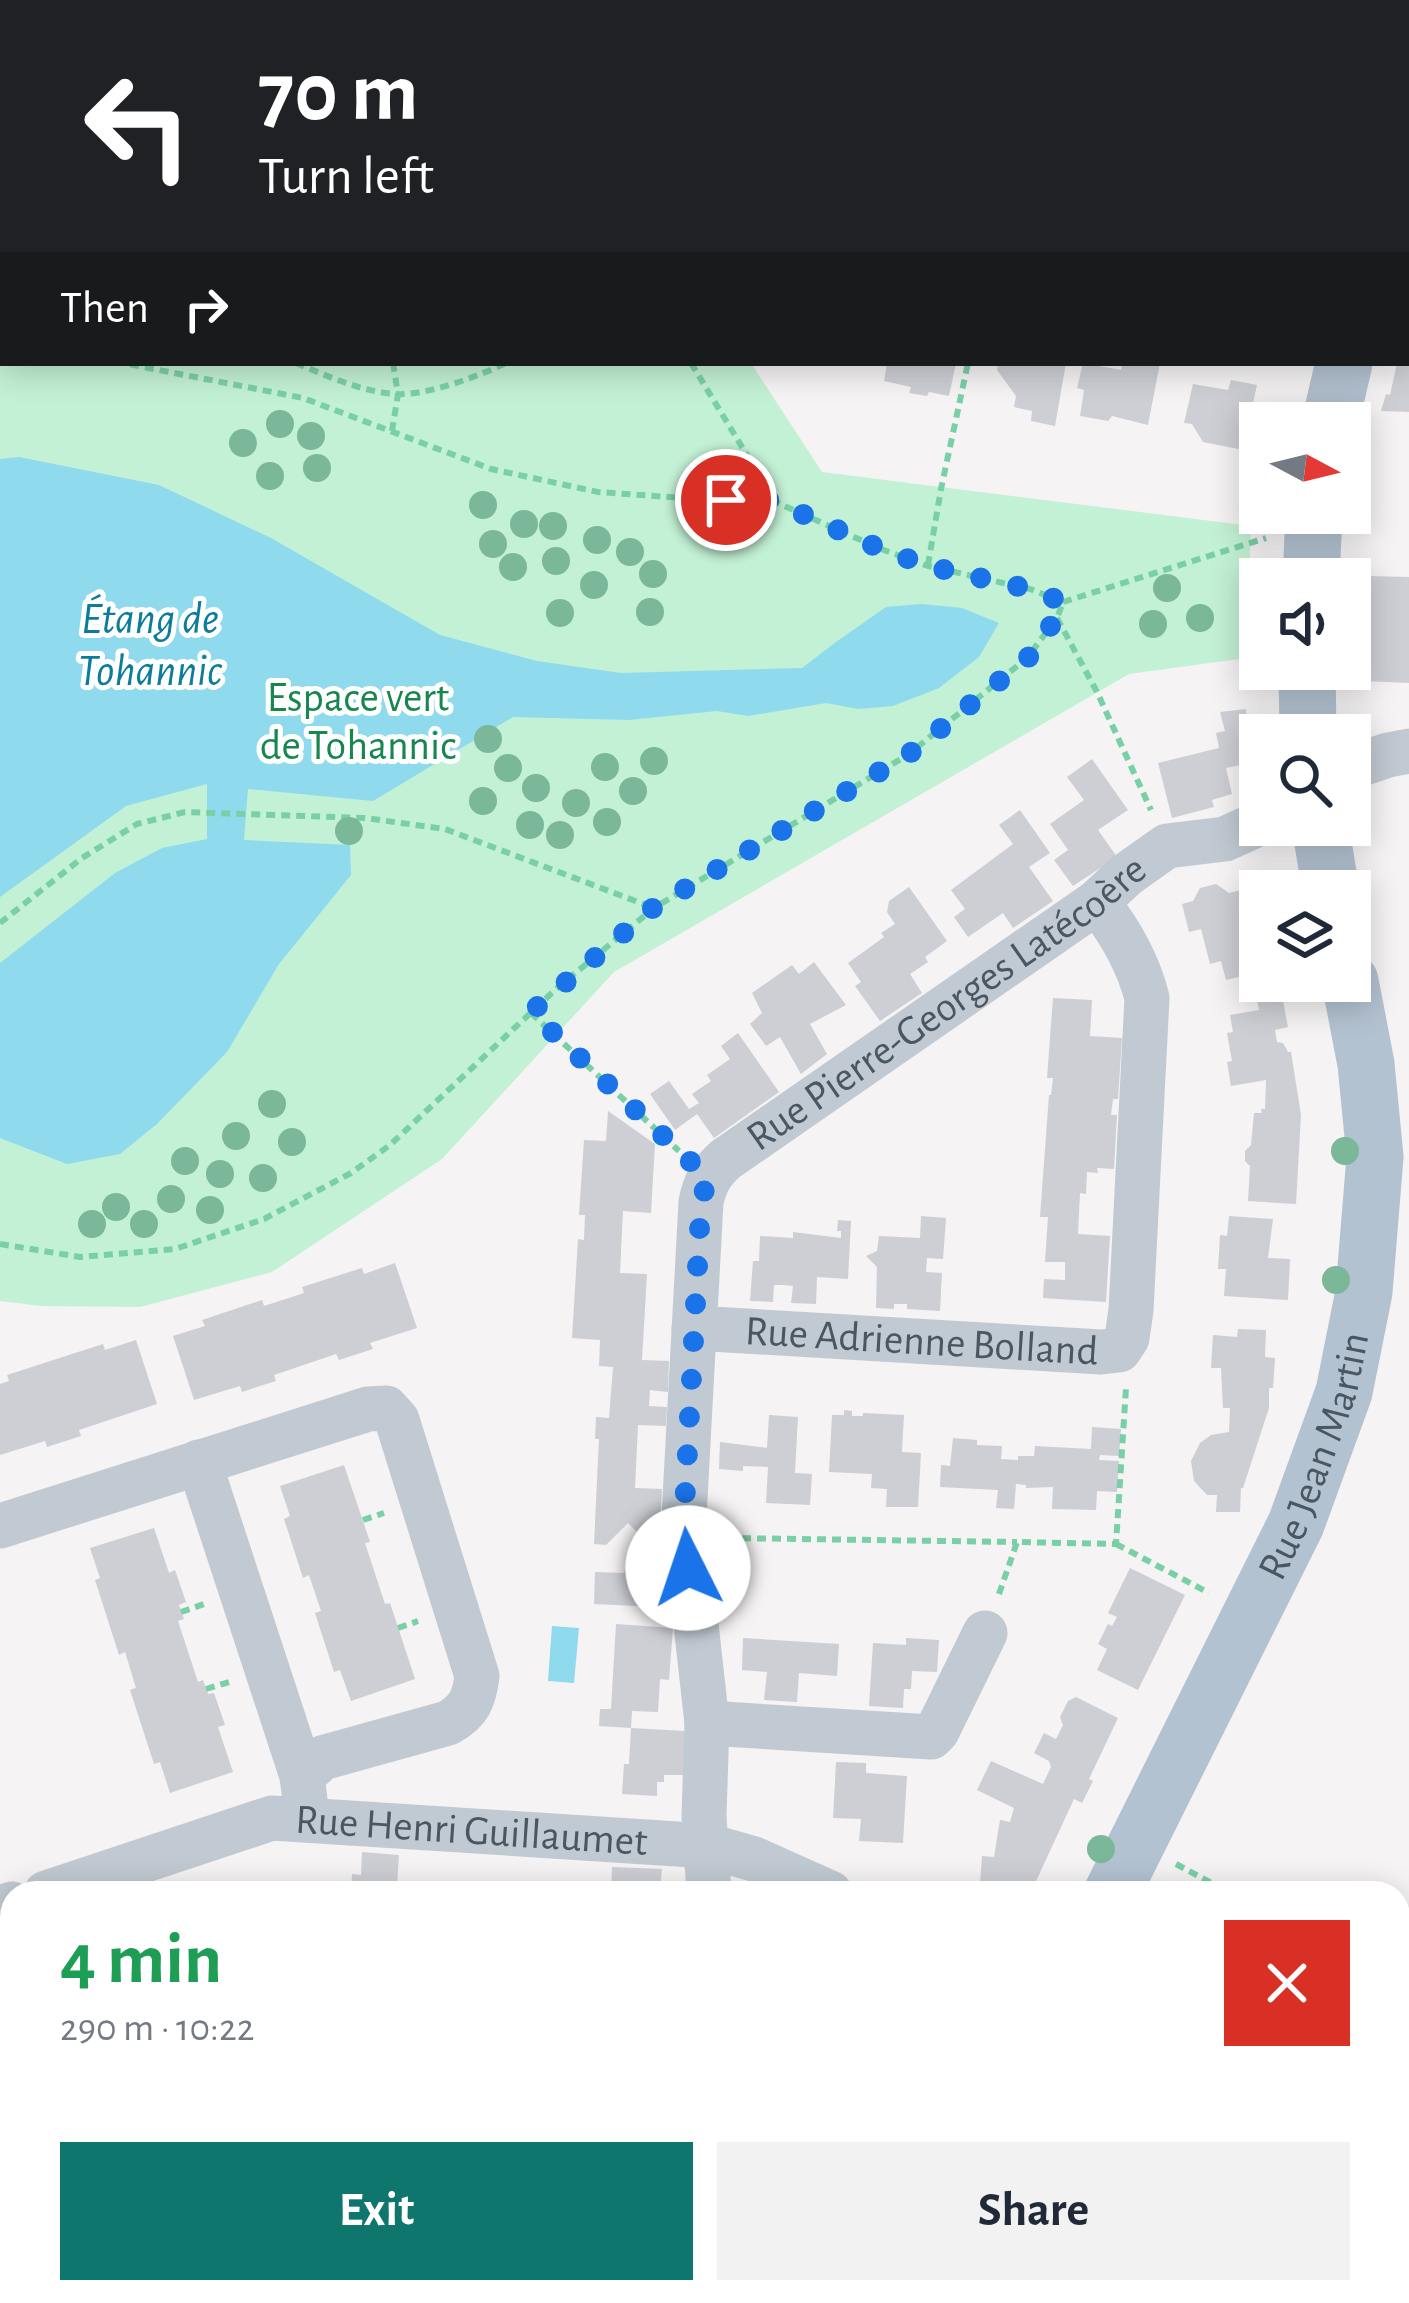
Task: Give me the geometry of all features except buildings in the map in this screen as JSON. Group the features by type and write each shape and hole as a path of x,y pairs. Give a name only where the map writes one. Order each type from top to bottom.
{"main road":[{"path":"1335,402 1343,366"},
{"name":"Rue Jean Martin","path":"1118,1881 1296,1524 1344,1392 1364,1292 1375,1156 1354,1002"}],"street":[{"path":"1371,760 1409,751"},
{"name":"Rue Pierre-Georges Latécoère","path":"709,1881 704,1816 707,1723 684,1530 701,1202 708,1178 726,1159 1097,902 1126,874 1167,846 1239,834"},
{"name":"Rue Adrienne Bolland","path":"694,1328 1101,1352 1119,1349 1127,1338 1131,1310 1147,998 1122,937 1097,902"},
{"path":"0,1526 368,1409 386,1408 397,1420 477,1676 474,1698 464,1714 448,1724 322,1757 305,1798"},
{"path":"199,1462 305,1798"},
{"path":"707,1723 931,1737 985,1633"},
{"name":"Rue Henri Guillaumet","path":"82,1881 272,1818 305,1798 708,1846 754,1858 804,1881"}],"path":[{"path":"140,366 303,398 491,469 598,492 771,500 928,566 1030,589 1063,602 1264,539 1312,540"},
{"path":"162,370 170,366"},
{"path":"304,366 398,394 479,376 500,366"},
{"path":"392,431 398,394 393,366"},
{"path":"693,366 771,500"},
{"path":"928,566 967,366"},
{"path":"0,1244 80,1258 175,1249 263,1219 351,1173 390,1145 531,1012 653,908 909,754 1028,658 1063,602"},
{"path":"1057,617 1167,846"},
{"path":"0,923 82,858 137,824 185,812 364,818 446,829 653,908"},
{"path":"531,1012 708,1178"},
{"path":"1116,1544 1126,1389 1119,1349"},
{"path":"714,1538 1116,1544 1223,1600"},
{"path":"985,1633 1017,1542"},
{"path":"1138,1839 1208,1881"}],"green space":[{"name":"Espace vert de Tohannic","path":"0,366 753,366 822,472 1239,524 1239,534 1251,534 1250,558 1239,558 1239,659 1129,674 614,972 442,1159 272,1272 140,1307 0,1301"}],"water":[{"name":"Étang de Tohannic","path":"19,457 159,485 271,538 440,635 537,661 621,673 802,668 886,607 962,608 999,623 979,657 939,688 893,706 858,709 826,703 748,716 717,711 629,720 513,717 373,801 248,789 244,840 350,845 351,875 279,964 227,1052 157,1124 120,1154 67,1164 0,1138 0,963 115,873 162,848 207,839 207,784 126,806 0,897 0,459"},
{"path":"552,1626 579,1628 574,1683 548,1681"}],"route":[{"path":"688,1568 684,1517 701,1202 708,1178 531,1012 653,908 909,754 1028,658 1063,602 1030,589 928,566 771,500 726,500"}]}
